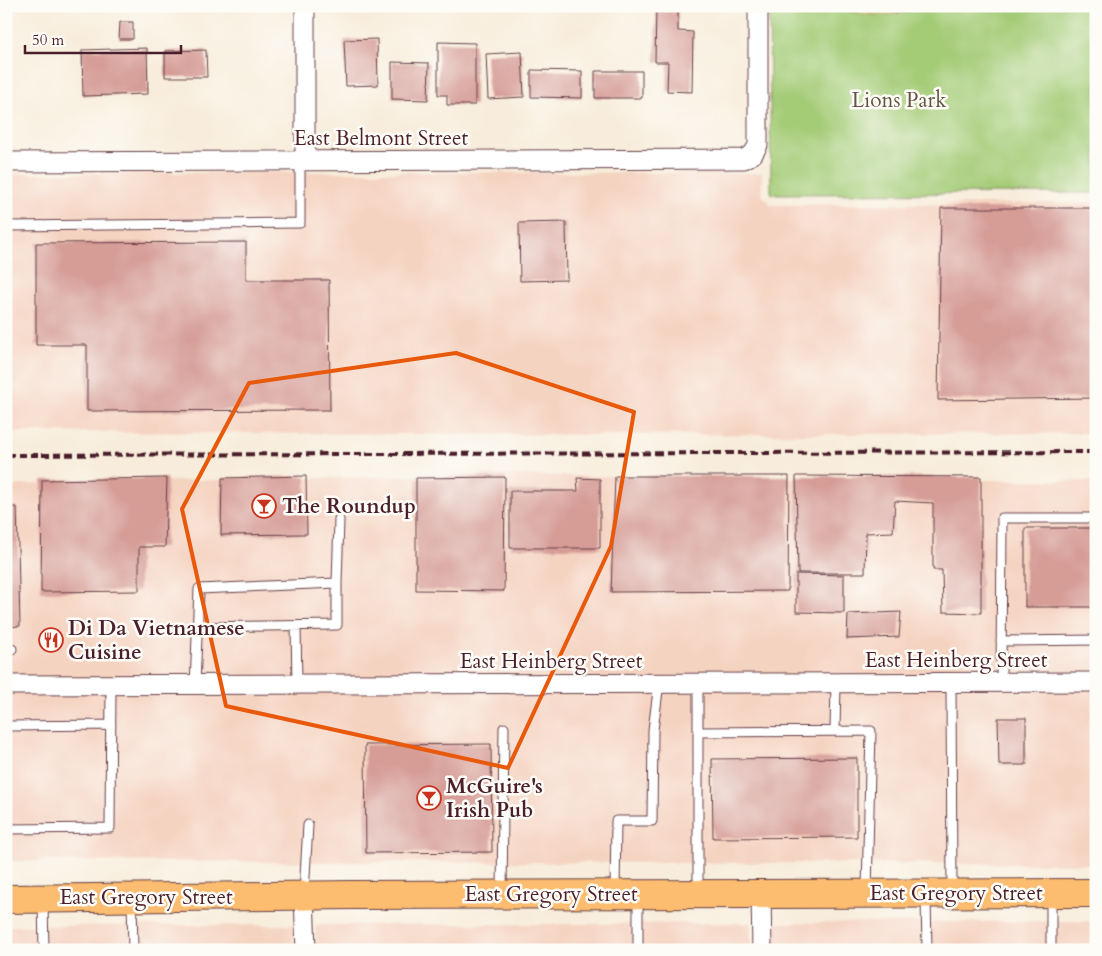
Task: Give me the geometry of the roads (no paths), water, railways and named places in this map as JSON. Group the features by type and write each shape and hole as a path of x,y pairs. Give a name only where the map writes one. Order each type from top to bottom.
{"highway":[{"name":"East Gregory Street","path":"6,899 626,894 1096,893"}],"street":[{"path":"303,160 305,6"},
{"name":"East Belmont Street","path":"6,162 744,159 753,154 758,145 758,6"},
{"name":"East Heinberg Street","path":"6,685 1096,682"},
{"path":"761,894 762,950"},
{"path":"304,896 306,950"}],"lane":[{"path":"6,226 300,223 303,160"},
{"path":"1001,682 1002,518 1096,518"},
{"path":"198,628 337,625 339,519"},
{"path":"195,685 199,589 337,584"},
{"path":"296,626 298,684"},
{"path":"1001,641 1096,640"},
{"path":"951,682 952,893"},
{"path":"638,950 626,894 616,821 652,821 653,730 659,683"},
{"path":"698,683 698,894"},
{"path":"835,731 836,683"},
{"path":"6,829 110,828 111,685"},
{"path":"6,726 111,725"},
{"path":"502,895 504,728"},
{"path":"698,732 871,731 867,893"},
{"path":"304,896 308,825"},
{"path":"1051,950 1052,892"},
{"path":"926,893 927,950"},
{"path":"43,898 44,950"},
{"path":"132,898 132,950"}],"railway":[{"path":"6,455 1096,452"}],"place":[{"name":"The Roundup","path":"264,506"},
{"name":"Di Da Vietnamese Cuisine","path":"51,640"},
{"name":"McGuire's Irish Pub","path":"429,798"}],"park label":[{"name":"Lions Park","path":"899,100"}]}
